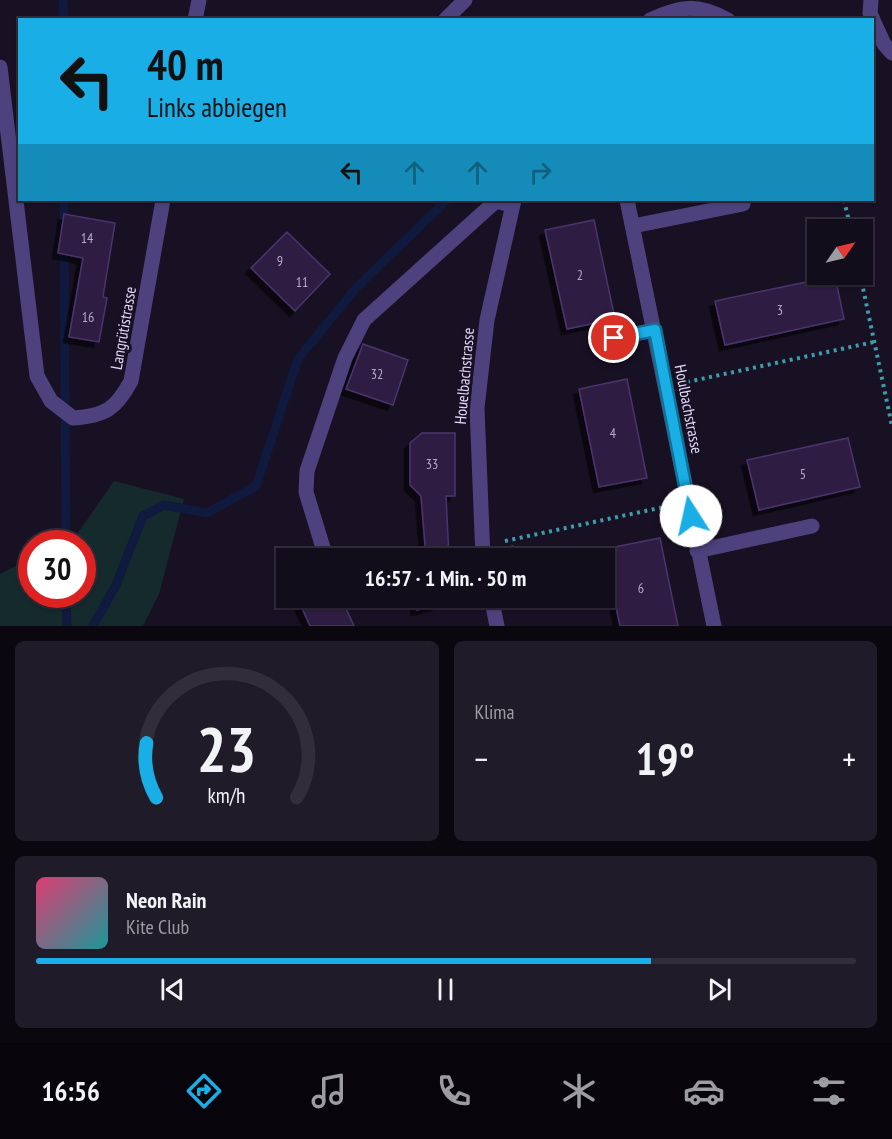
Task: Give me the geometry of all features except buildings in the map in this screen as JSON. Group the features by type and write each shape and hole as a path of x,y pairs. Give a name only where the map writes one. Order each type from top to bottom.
{"street":[{"path":"195,18 199,0"},
{"path":"448,18 465,0"},
{"path":"871,0 873,18"},
{"path":"655,18 675,10 701,4 725,18"},
{"path":"874,23 883,48"},
{"name":"Langrütistrasse","path":"0,67 37,376 51,401 73,418 96,416 120,401 131,381 164,201"},
{"path":"323,548 306,492 308,471 345,357 364,320 496,201 512,202"},
{"name":"Houlbachstrasse","path":"627,201 714,626"},
{"name":"Houelbachstrasse","path":"483,548 477,408 487,320 512,202"},
{"path":"633,226 743,204"},
{"path":"600,341 655,330"},
{"path":"697,551 812,526"},
{"path":"493,608 496,626"}],"path":[{"path":"844,201 848,219"},
{"path":"862,285 892,426"},
{"path":"676,384 874,342"},
{"path":"501,542 663,507"}],"green space":[{"path":"114,481 184,499 159,594 143,626 0,626 0,574 18,565 18,608 96,608 96,530 80,530"}],"waterway":[{"path":"63,0 63,18"},
{"path":"64,201 64,226"},
{"path":"93,626 116,585 143,516 164,505 207,513 256,486 298,359 356,288 446,201"},
{"path":"64,242 66,530"},
{"path":"66,608 67,626"}],"route":[{"path":"614,338 655,330 691,516"}]}
